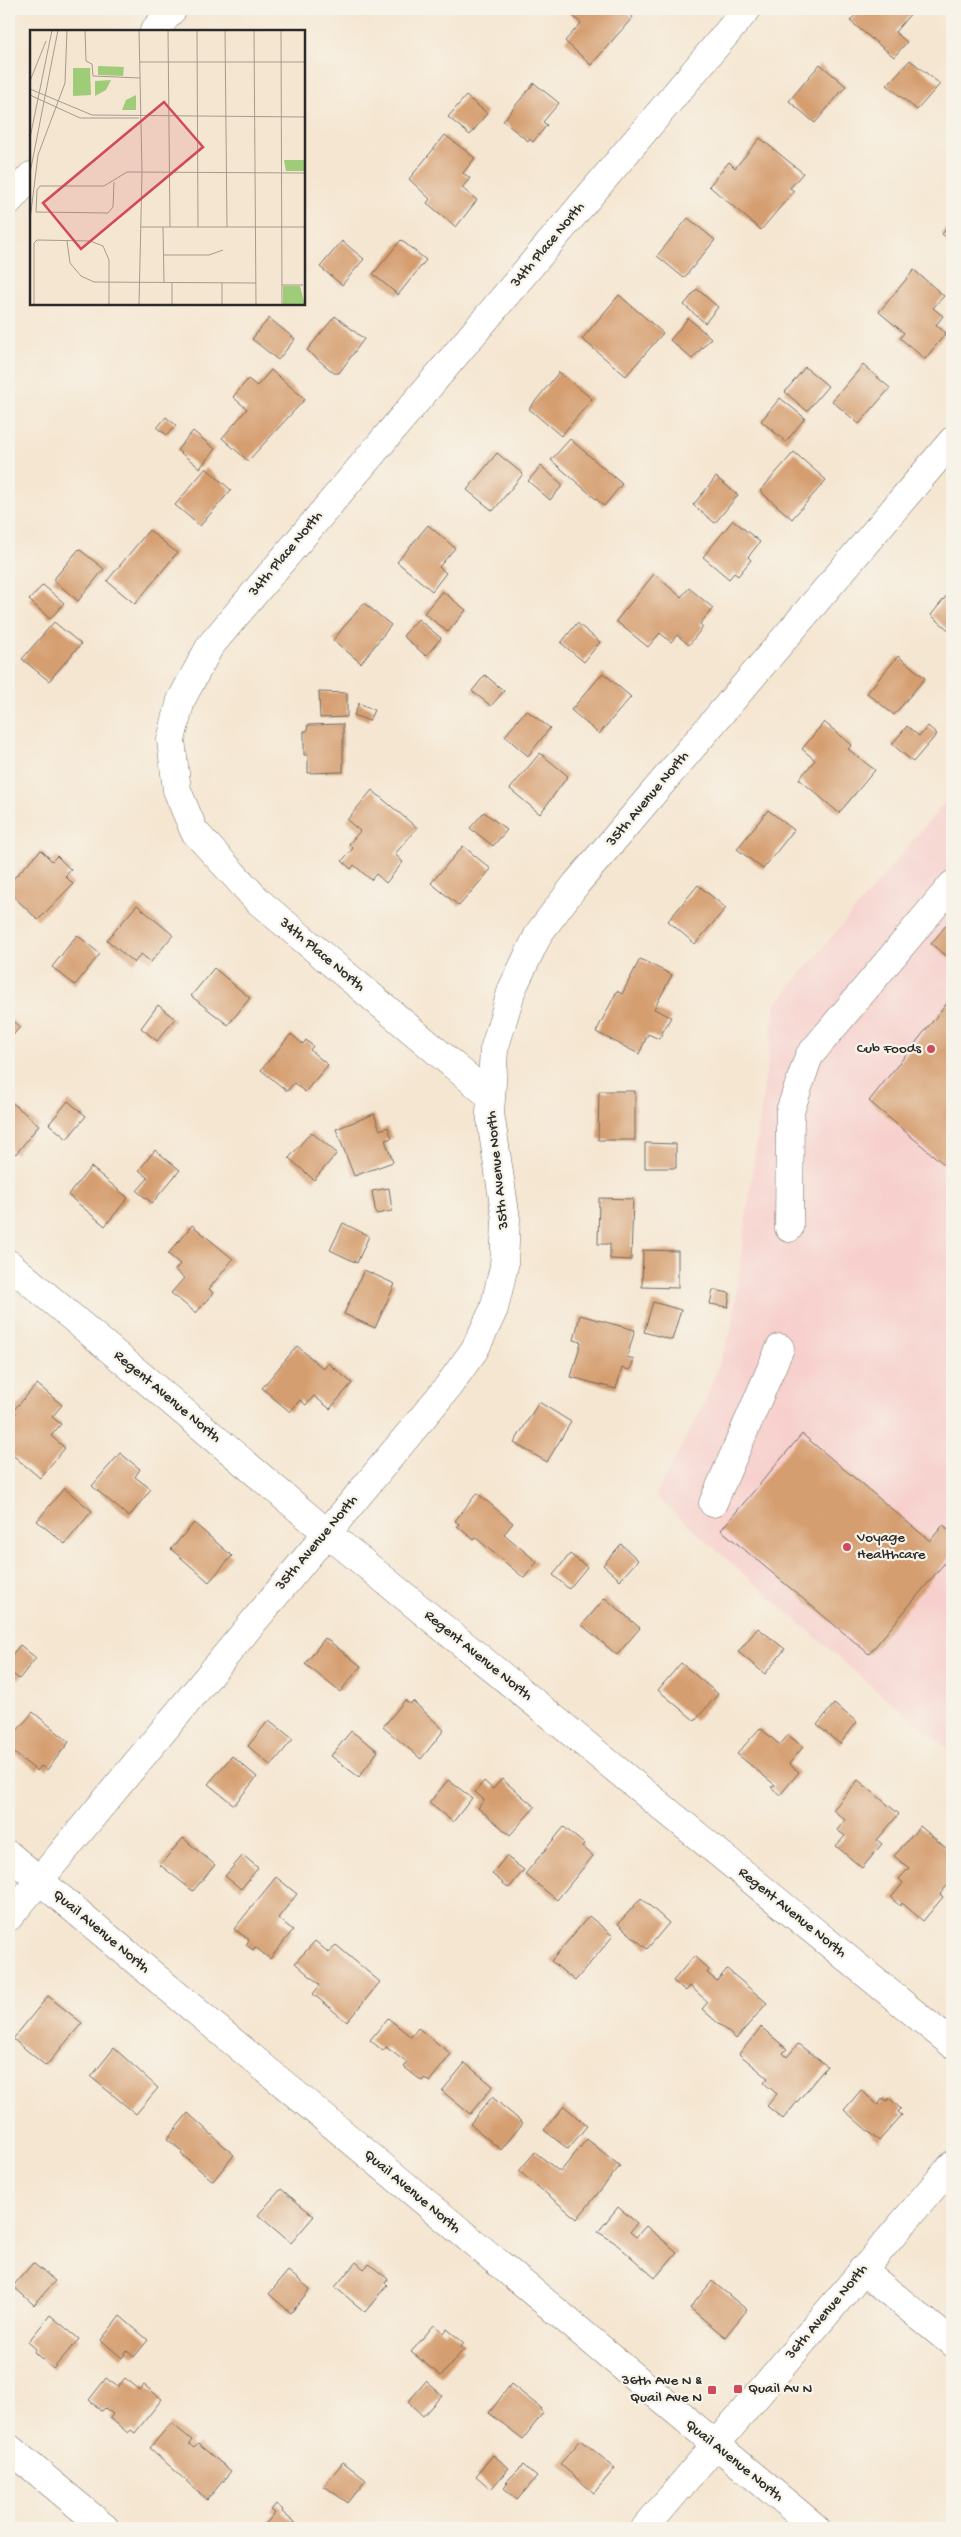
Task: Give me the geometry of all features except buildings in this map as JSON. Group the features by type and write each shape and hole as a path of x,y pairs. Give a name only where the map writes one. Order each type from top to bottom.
{"street":[{"path":"155,30 173,9"},
{"name":"34th Place North","path":"490,1096 258,901 194,831 177,790 171,740 181,700 210,646 747,9"},
{"path":"9,201 30,177"},
{"name":"35th Avenue North","path":"9,1917 447,1388 475,1349 494,1310 504,1266 506,1219 498,1174 490,1096 494,1050 512,989 539,933 576,884 952,441"},
{"path":"790,1228 790,1111 809,1056 952,885"},
{"name":"Regent Avenue North","path":"9,1264 326,1532 952,2044"},
{"path":"713,1503 780,1348"},
{"name":"Quail Avenue North","path":"9,1855 714,2446 816,2528"},
{"name":"36th Avenue North","path":"645,2528 952,2165"},
{"path":"862,2270 952,2343"},
{"path":"9,2448 105,2528"}],"shaded area":[{"path":"952,794 952,1752 868,1683 655,1496 703,1406 731,1332 775,1005"}],"place":[{"name":"Cub Foods","path":"931,1049"},
{"name":"Voyage Healthcare","path":"847,1547"},
{"name":"Quail Av N","path":"738,2389"},
{"name":"36th Ave N & Quail Ave N","path":"712,2390"}]}
